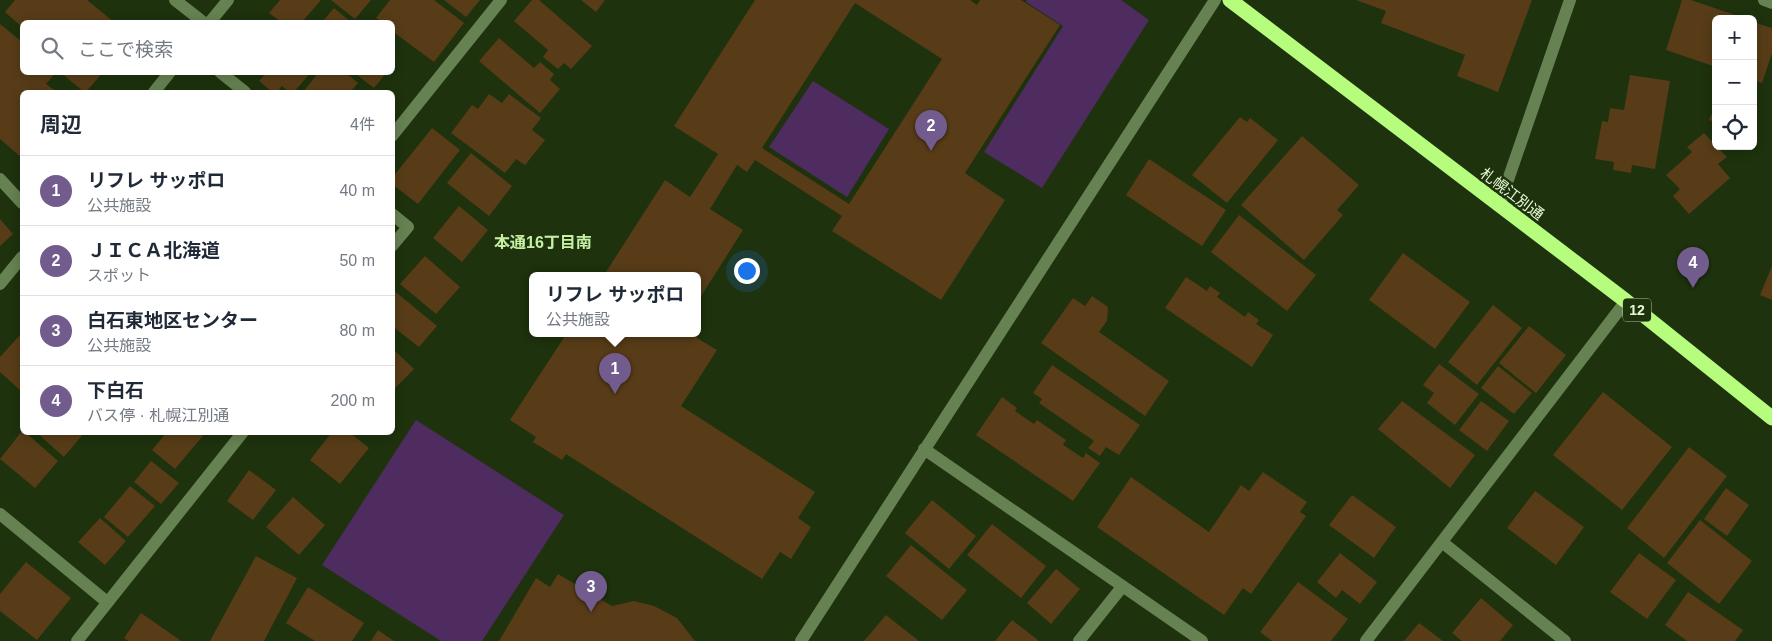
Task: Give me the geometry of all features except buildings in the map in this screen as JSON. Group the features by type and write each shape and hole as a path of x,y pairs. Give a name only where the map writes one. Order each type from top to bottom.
{"highway":[{"name":"札幌江別通","path":"1230,0 1626,301 1772,418"}],"street":[{"path":"175,0 200,20"},
{"path":"212,20 228,0"},
{"path":"395,132 501,0"},
{"path":"801,641 1215,0"},
{"path":"1499,206 1570,0"},
{"path":"1764,0 1772,3"},
{"path":"156,90 168,75"},
{"path":"224,75 242,90"},
{"path":"0,179 20,201"},
{"path":"395,216 408,227 395,242"},
{"path":"0,284 20,259"},
{"path":"1366,641 1626,301"},
{"path":"77,641 106,602 241,435"},
{"path":"924,448 1202,641"},
{"path":"0,514 106,602"},
{"path":"1442,542 1565,641"},
{"path":"1079,641 1122,587"}],"shaded area":[{"path":"1027,0 1121,0 1149,20 1042,188 984,152 1063,26 1026,2"},
{"path":"813,81 889,129 847,197 769,147"},
{"path":"416,420 564,515 482,641 441,641 322,565"}],"place":[{"name":"ＪＩＣＡ北海道","path":"931,151"},
{"name":"下白石","path":"1693,288"},
{"name":"リフレ サッポロ","path":"615,394"},
{"name":"白石東地区センター","path":"591,612"}],"district":[{"name":"本通16丁目南","path":"543,242"}]}
